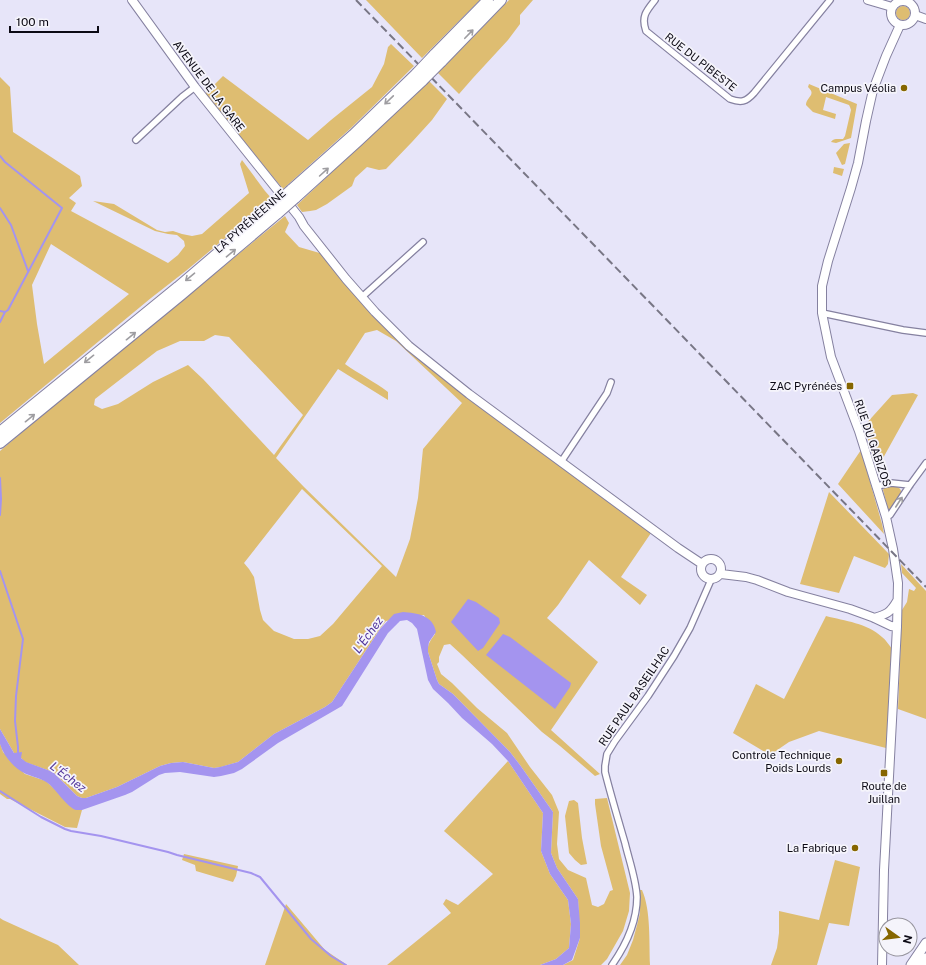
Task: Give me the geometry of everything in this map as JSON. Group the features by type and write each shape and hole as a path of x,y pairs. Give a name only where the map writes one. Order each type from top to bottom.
{"highway":[{"name":"LA PYRÉNÉENNE","path":"438,59 488,0"},
{"name":"LA PYRÉNÉENNE","path":"0,443 181,295 293,194 353,135 420,76 501,0"},
{"name":"LA PYRÉNÉENNE","path":"0,432 275,210"}],"main road":[{"path":"911,965 926,943"},
{"path":"921,965 926,958"}],"street":[{"name":"AVENUE DE LA GARE","path":"132,0 195,87 299,217 304,226 337,268 374,312 410,346 469,394 678,548 702,564"},
{"name":"RUE DU PIBESTE","path":"655,0 644,16 646,31 730,99 740,102 749,99 830,0"},
{"path":"868,0 892,7"},
{"path":"906,0 914,7 915,15 910,23 900,25 893,20 891,11 892,7 896,3 906,0"},
{"path":"915,15 926,19"},
{"name":"RUE DU GABIZOS","path":"882,965 884,870 898,583 893,549 877,486 859,431 831,357 822,313 822,286 828,260 853,182 873,90 900,25"},
{"path":"136,140 182,97 195,87"},
{"path":"362,297 422,242"},
{"path":"822,313 903,330 926,333"},
{"path":"561,462 607,393 610,382"},
{"path":"886,517 890,515 926,463"},
{"path":"877,486 891,483 910,485"},
{"path":"721,574 721,566 716,560 708,560 702,564 701,573 707,579 711,580 721,574 746,577 788,592 850,610 897,627"},
{"name":"RUE PAUL BASEILHAC","path":"612,965 623,948 631,930 635,914 636,897 633,872 606,772 605,766 607,754 648,696 690,628 711,580"},
{"path":"874,618 886,614 892,609 898,600"}],"shaded area":[{"path":"366,0 480,0 422,58"},
{"path":"509,0 533,0 520,15 520,24 508,40 459,94 438,73"},
{"path":"900,6 906,6 910,10 910,16 906,20 900,20 896,16 896,10"},
{"path":"391,44 414,66 351,128 283,189 205,94 223,76 308,140 372,87 384,64 388,47"},
{"path":"0,77 10,87 13,132 80,176 82,186 69,198 76,203 71,211 168,263 178,255 185,246 184,241 177,235 155,231 93,201 114,204 157,230 165,232 173,231 192,236 202,234 249,193 240,164 242,160 272,199 0,423","holes":["51,244 129,294 44,364 32,285"]},
{"path":"429,81 447,99 432,120 386,169 379,170 367,167 355,178 352,186 327,204 316,210 302,212 297,205"},
{"path":"809,84 857,104 851,138 836,143 831,142 834,139 843,139 845,136 851,110 849,105 826,97 823,110 836,114 835,119 813,112 806,105 806,102 811,94 808,87"},
{"path":"850,143 845,164 842,165 836,153 844,144"},
{"path":"834,167 844,169 842,176 833,173"},
{"path":"285,216 289,223 285,232 299,247 323,254 374,315 467,397 651,533 621,577 647,595 640,605 589,560 558,605 547,618 598,662 551,730 600,774 595,776 542,732 450,644 444,645 437,664 441,674 477,708 507,733 530,767 552,795 559,812 557,844 559,859 568,870 586,878 592,905 598,907 604,904 610,891 613,890 601,846 595,804 595,799 607,798 630,893 629,911 623,931 607,959 601,965 563,965 573,960 580,938 578,899 557,868 551,853 553,812 510,752 453,694 439,684 428,652 429,644 435,634 424,615 386,621 332,702 274,734 238,762 214,768 183,762 171,763 160,766 117,787 82,798 77,796 53,772 25,762 14,753 0,729 0,451","holes":["377,330 396,341 462,403 423,449 418,498 410,539 396,577 276,458 338,369 388,400 388,392 345,364 365,333","215,335 229,337 303,415 274,455 188,365 153,382 118,404 102,409 94,405 95,399 157,351 180,341 204,341","302,489 382,566 333,624 320,636 308,639 294,639 274,631 263,620 254,577 244,563"]},
{"path":"913,393 918,395 877,469 864,426 892,395"},
{"path":"861,450 882,524 884,534 838,484"},
{"path":"894,486 900,489 901,495 890,510 888,509 883,490 884,488"},
{"path":"829,492 889,554 888,564 885,568 854,556 839,593 800,584"},
{"path":"901,564 926,591 926,719 898,709 902,610 907,602 909,589 914,591 916,588 902,573"},
{"path":"468,599 476,602 499,618 500,623 483,648 478,651 451,622"},
{"path":"403,612 419,614 428,618 432,622 436,632 429,642 428,652 439,684 453,694 510,752 553,812 551,853 557,868 578,899 580,923 580,938 572,960 563,965 540,965 556,959 569,948 571,924 568,900 550,874 541,851 543,813 508,761 433,689 428,680 417,629 407,620 400,621 388,633 342,706 278,743 242,769 234,773 214,777 180,772 165,773 125,795 82,810 76,810 69,806 47,782 26,774 14,766 7,758 0,744 0,729 14,753 22,752 21,758 26,762 53,772 77,796 82,798 117,787 160,766 171,763 183,762 214,768 238,762 274,734 332,702 380,629 394,614"},
{"path":"826,616 856,623 876,632 892,649 886,748 819,731 789,742 770,755 733,733 756,684 784,699"},
{"path":"503,634 510,637 571,683 570,687 555,709 486,655"},
{"path":"0,743 3,752 25,774 46,781 77,810 82,810 77,828 65,827 10,799 7,799 0,794"},
{"path":"508,761 543,813 541,851 550,874 568,900 571,924 569,948 556,959 540,965 387,965 451,913 443,904 446,899 458,905 493,874 444,831"},
{"path":"574,800 578,803 587,864 581,865 569,853 565,816 569,801"},
{"path":"184,854 238,866 236,876 233,882 196,871 195,865 182,860"},
{"path":"835,860 860,867 849,926 829,923 817,965 771,965 777,948 779,911 819,920"},
{"path":"639,890 642,890 647,907 650,965 620,965 627,955 637,925 640,913"},
{"path":"286,904 325,950 347,965 265,965"},
{"path":"0,918 58,945 79,965 0,965"}],"waterway":[{"path":"0,156 5,162 62,208 8,310 5,312 0,311"},
{"path":"0,208 11,225 28,271"},
{"path":"0,322 5,312"},
{"path":"0,478 0,515"},
{"path":"0,571 23,639 16,696 15,721 18,753"},
{"path":"0,791 41,817 71,831 101,836 168,852 251,873 260,877 311,939 331,956 346,965"}],"railway":[{"path":"356,0 926,587"}],"place":[{"name":"Campus Véolia","path":"904,88"},
{"name":"ZAC Pyrénées","path":"850,386"},
{"name":"Controle Technique Poids Lourds","path":"839,761"},
{"name":"Route de Juillan","path":"884,773"},
{"name":"La Fabrique","path":"855,848"}],"water label":[{"name":"L'Échez","path":"368,635"},
{"name":"L'Échez","path":"68,777"}]}
